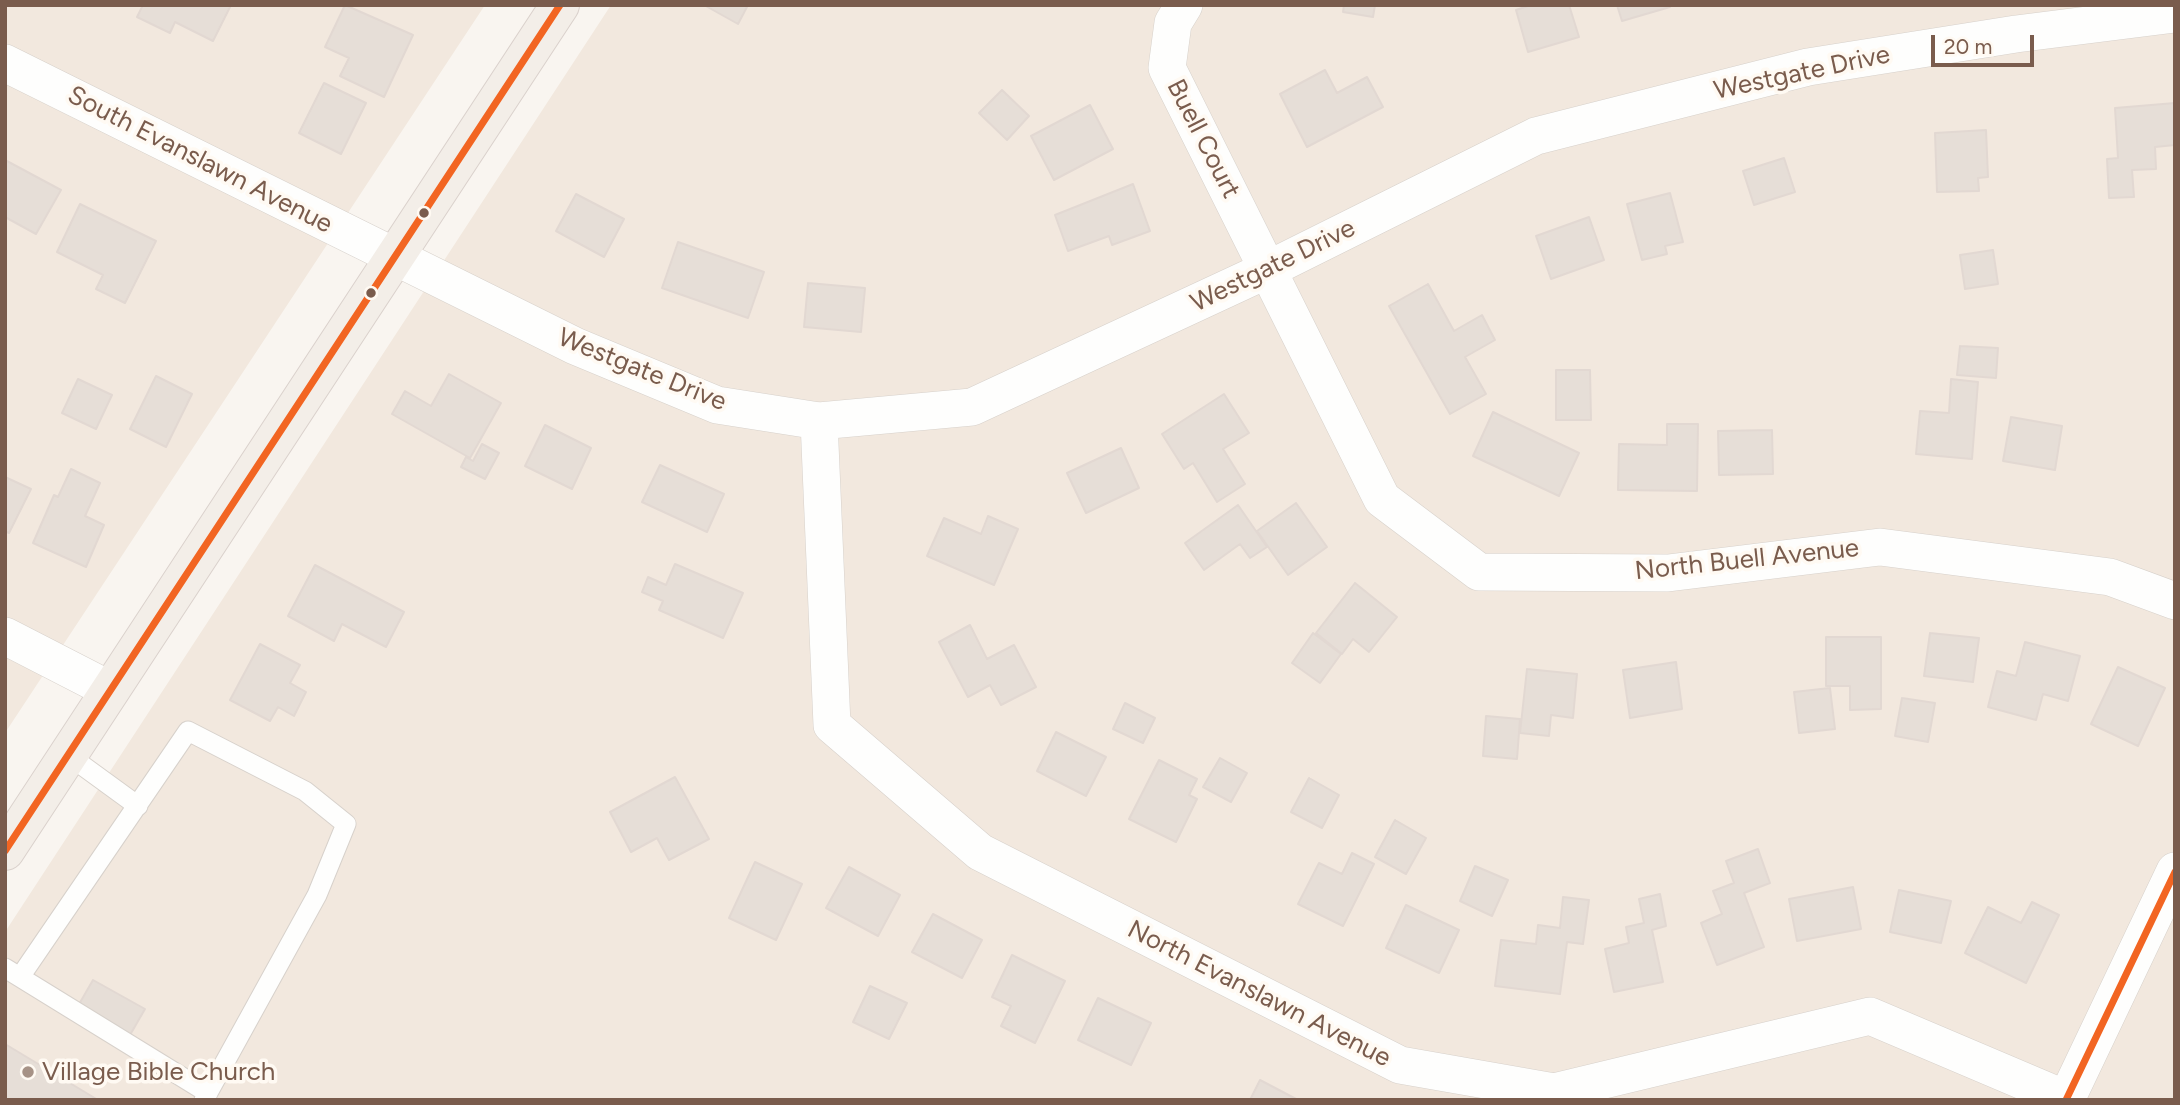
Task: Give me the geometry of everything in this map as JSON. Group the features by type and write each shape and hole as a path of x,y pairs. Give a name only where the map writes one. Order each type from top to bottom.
{"main road":[{"path":"5,851 560,5"}],"street":[{"name":"Buell Court","path":"1184,5 1173,23 1167,68 1269,269"},
{"name":"Westgate Drive","path":"394,258 575,346 717,405 819,421 972,407 1269,269 1535,136 1808,67 2014,20 2175,14"},
{"name":"South Evanslawn Avenue","path":"5,63 394,258"},
{"name":"North Buell Avenue","path":"1269,269 1382,499 1479,572 1668,573 1880,547 2109,577 2175,601"},
{"name":"North Evanslawn Avenue","path":"819,421 832,725 980,852 1400,1065 1554,1092 1870,1016 2067,1100"},
{"path":"5,636 110,690"},
{"path":"2067,1100 2175,871"}],"lane":[{"path":"188,731 305,791 346,824 317,895 206,1097 13,972 138,806 188,731"},
{"path":"68,755 138,806"}],"shaded area":[{"path":"5,5 485,5 5,733"},
{"path":"611,5 2175,5 2175,1100 5,1100 5,932"}],"building":[{"path":"143,5 231,5 213,41 175,22 170,33 137,17"},
{"path":"345,5 413,35 384,97 340,76 349,58 325,47"},
{"path":"704,5 748,5 738,24"},
{"path":"1344,5 1375,5 1373,17 1343,12"},
{"path":"1531,5 1569,5 1579,37 1528,52 1516,10"},
{"path":"1617,5 1670,5 1670,7 1622,21"},
{"path":"1325,70 1337,93 1367,77 1383,107 1307,147 1280,94"},
{"path":"324,83 366,103 341,154 299,133"},
{"path":"1002,90 1029,116 1007,140 979,113"},
{"path":"2175,103 2175,145 2155,147 2156,169 2132,170 2134,197 2109,198 2107,159 2118,158 2115,108"},
{"path":"1090,105 1113,149 1054,180 1031,136"},
{"path":"1986,130 1988,177 1978,178 1979,191 1937,192 1935,133"},
{"path":"1784,158 1795,192 1754,205 1743,171"},
{"path":"5,160 61,190 36,234 5,217"},
{"path":"1133,184 1150,231 1112,245 1109,236 1068,251 1055,215"},
{"path":"1670,193 1683,242 1665,246 1667,254 1642,260 1627,204"},
{"path":"576,194 624,219 604,257 556,231"},
{"path":"80,204 156,241 125,303 96,289 103,275 57,252"},
{"path":"1589,217 1604,260 1551,279 1536,236"},
{"path":"678,242 764,272 748,318 662,288"},
{"path":"1993,250 1998,284 1965,289 1960,255"},
{"path":"808,283 865,288 861,332 804,327"},
{"path":"1428,284 1454,331 1482,315 1495,340 1465,357 1486,394 1450,414 1389,306"},
{"path":"1960,346 1998,348 1996,378 1957,375"},
{"path":"1556,370 1590,370 1591,420 1556,420"},
{"path":"449,374 501,403 470,458 392,414 405,391 431,406"},
{"path":"156,376 192,394 166,447 130,429"},
{"path":"78,379 112,395 96,429 62,413"},
{"path":"1951,379 1978,382 1972,459 1916,454 1920,411 1949,413"},
{"path":"1224,394 1249,433 1223,449 1245,484 1217,502 1193,463 1184,469 1162,434"},
{"path":"1493,412 1579,453 1559,496 1473,456"},
{"path":"2011,417 2062,426 2055,470 2003,461"},
{"path":"1667,424 1698,424 1697,491 1618,490 1619,444 1667,445"},
{"path":"545,425 591,448 572,489 525,466"},
{"path":"1772,430 1773,474 1719,475 1718,431"},
{"path":"482,444 499,453 485,479 461,467 466,457 473,461"},
{"path":"1121,448 1139,488 1086,513 1067,473"},
{"path":"660,465 724,494 707,532 642,502"},
{"path":"71,469 100,483 85,516 104,525 86,567 33,543 54,495 58,497"},
{"path":"5,477 31,489 9,533 5,531"},
{"path":"1296,503 1327,547 1288,575 1257,531"},
{"path":"1238,505 1267,547 1250,558 1240,544 1204,570 1185,543"},
{"path":"988,516 1018,529 994,585 927,556 944,518 981,534"},
{"path":"675,564 743,593 723,638 659,610 663,601 642,592 648,577 666,585"},
{"path":"315,565 404,612 386,647 342,624 334,641 288,616"},
{"path":"1355,583 1397,617 1369,652 1353,639 1342,654 1316,633"},
{"path":"970,625 987,659 1014,645 1036,687 1001,705 990,685 968,697 939,642"},
{"path":"1313,633 1341,654 1320,683 1292,663"},
{"path":"1930,633 1979,638 1973,682 1924,676"},
{"path":"1826,637 1881,637 1881,709 1850,710 1850,686 1826,686"},
{"path":"2025,642 2080,656 2068,701 2043,694 2036,720 1988,707 1997,671 2016,676"},
{"path":"260,644 300,665 290,683 306,692 294,716 278,707 270,721 230,700"},
{"path":"1676,662 1682,709 1630,718 1623,670"},
{"path":"2118,667 2165,688 2138,746 2091,724"},
{"path":"1527,669 1577,674 1573,718 1551,715 1549,736 1520,733"},
{"path":"1830,688 1835,729 1799,733 1794,692"},
{"path":"1902,698 1935,703 1928,742 1895,736"},
{"path":"1125,703 1155,718 1143,743 1113,729"},
{"path":"1486,716 1520,719 1517,759 1483,756"},
{"path":"1056,732 1106,757 1086,796 1037,771"},
{"path":"1220,758 1247,773 1231,802 1203,787"},
{"path":"1159,760 1197,779 1189,795 1197,799 1176,842 1129,819"},
{"path":"675,777 709,839 669,860 657,838 631,852 610,812"},
{"path":"1309,778 1339,795 1322,828 1291,812"},
{"path":"1395,820 1426,838 1406,874 1375,857"},
{"path":"1758,849 1770,883 1744,893 1764,947 1717,965 1701,923 1722,914 1713,891 1734,883 1726,861"},
{"path":"1352,853 1374,864 1343,926 1298,904 1319,863 1342,874"},
{"path":"755,862 802,884 776,940 729,918"},
{"path":"1475,866 1508,880 1492,916 1460,901"},
{"path":"849,867 900,895 878,936 826,908"},
{"path":"1853,887 1861,929 1797,941 1789,899"},
{"path":"1899,890 1951,901 1941,943 1890,932"},
{"path":"1660,894 1666,926 1652,930 1663,982 1614,992 1605,949 1629,943 1626,927 1644,923 1639,899"},
{"path":"1563,897 1589,900 1583,944 1567,942 1560,994 1495,986 1501,940 1536,944 1538,925 1560,928"},
{"path":"2032,902 2059,915 2026,983 1965,953 1988,907 2021,923"},
{"path":"1406,905 1459,930 1439,973 1386,948"},
{"path":"933,914 982,940 962,978 912,952"},
{"path":"1012,955 1065,981 1035,1043 1001,1026 1011,1006 992,997"},
{"path":"93,980 145,1009 130,1035 78,1006"},
{"path":"870,986 907,1003 889,1039 853,1022"},
{"path":"1098,998 1151,1023 1131,1065 1078,1040"},
{"name":"Village Bible Church","path":"5,1044 98,1100 5,1100"},
{"path":"1260,1080 1298,1100 1250,1100"}],"transit line":[{"path":"5,851 560,5"},
{"path":"2066,1100 2175,872"}],"place":[{"name":"Village Bible Church","path":"28,1072"}]}
